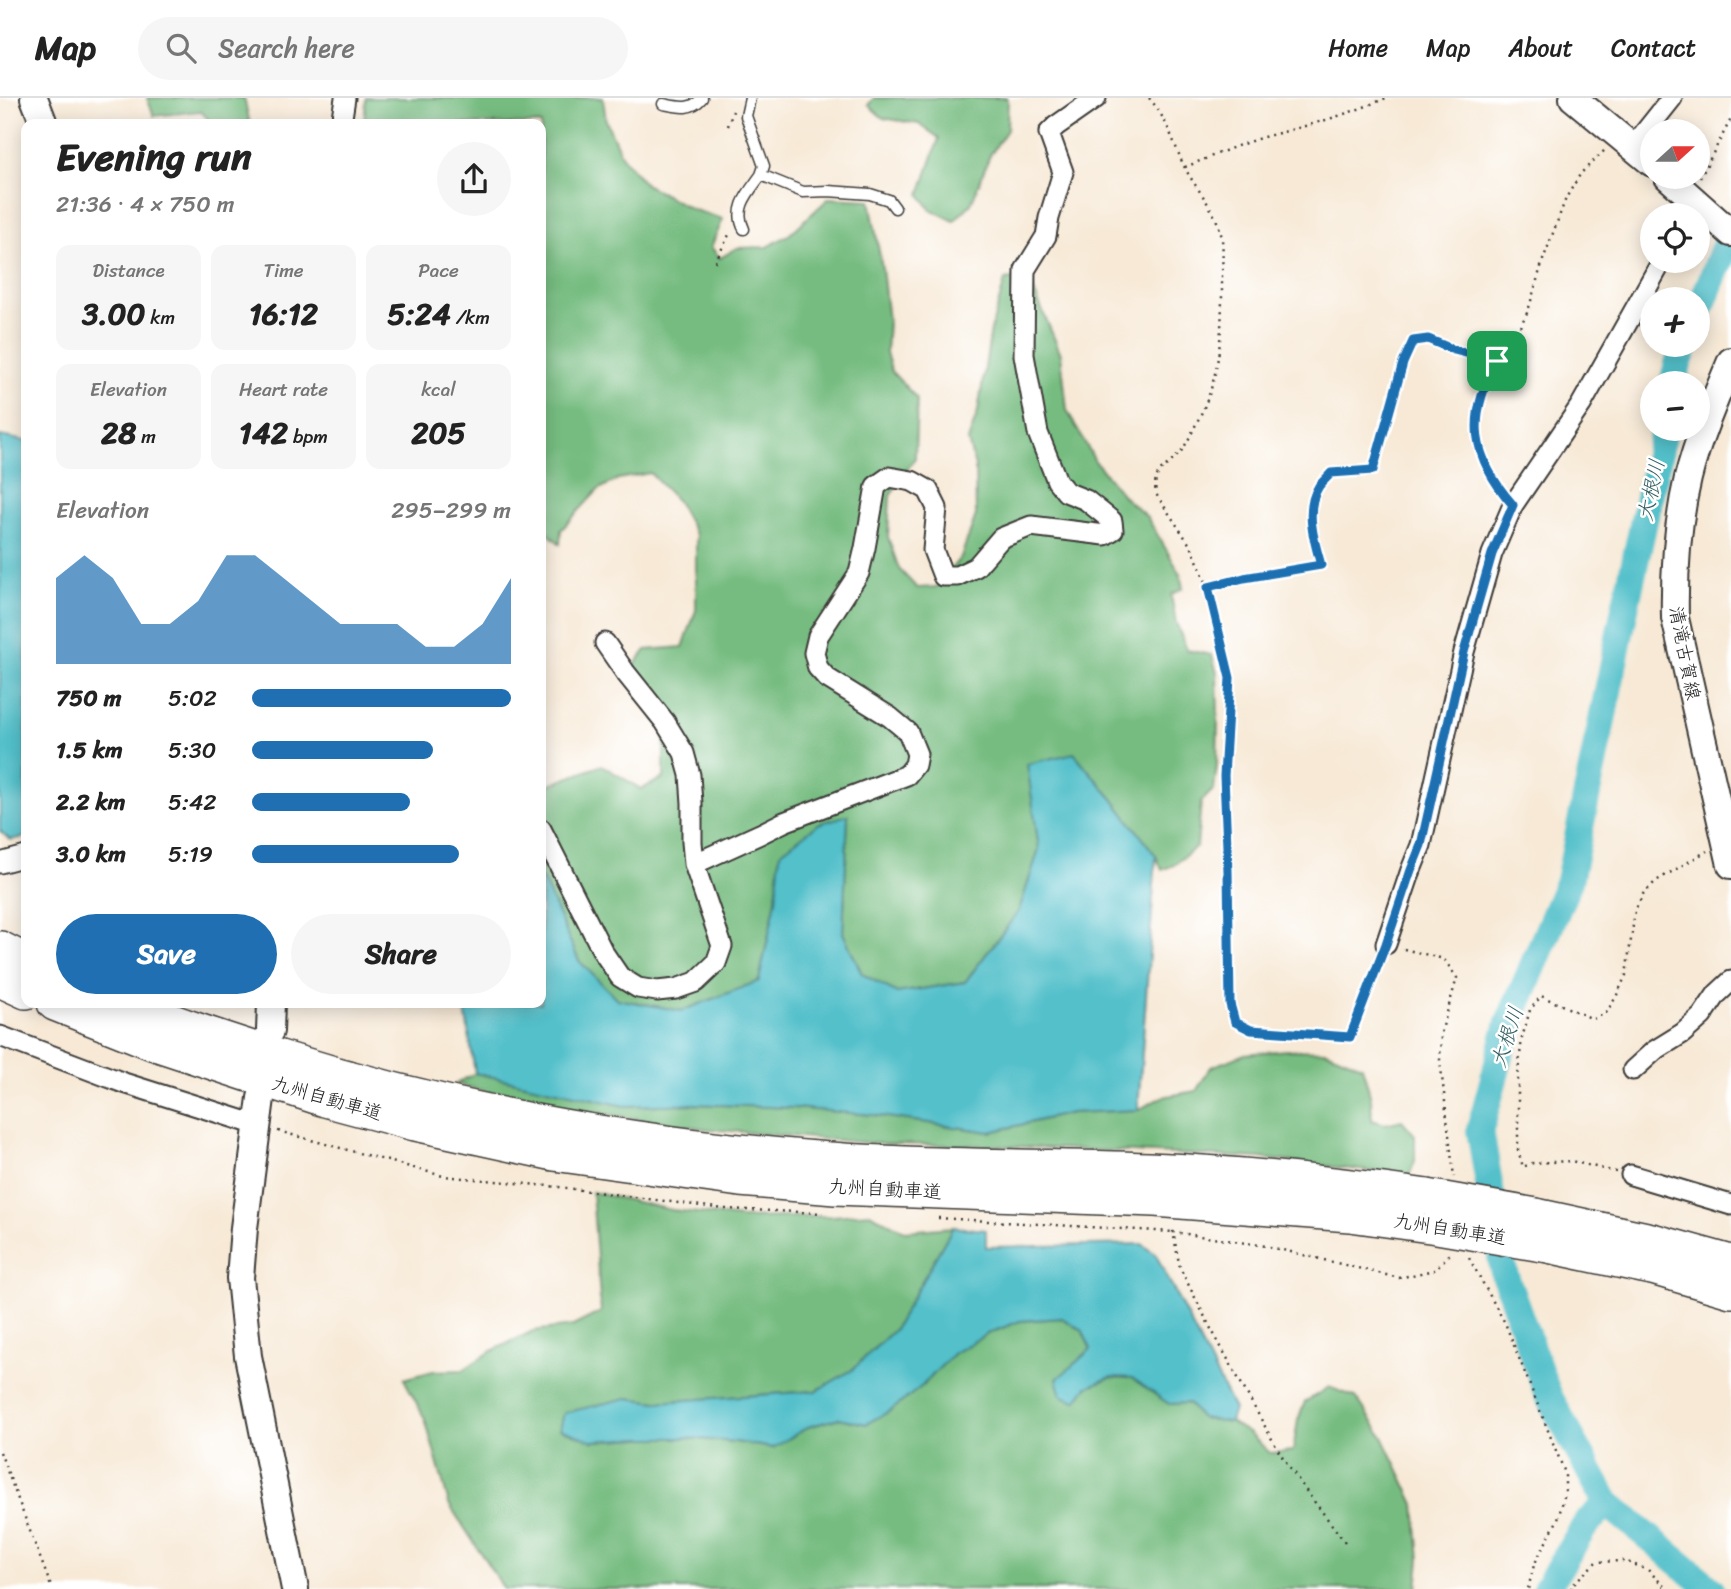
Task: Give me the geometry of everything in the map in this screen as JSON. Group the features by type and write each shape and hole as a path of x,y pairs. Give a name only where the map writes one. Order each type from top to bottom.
{"highway":[{"path":"0,949 21,960"},
{"path":"0,979 21,989"},
{"name":"九州自動車道","path":"68,1008 155,1043 325,1099 415,1123 554,1153 740,1179 821,1186 1208,1203 1350,1214 1442,1213"},
{"name":"九州自動車道","path":"136,1008 256,1050 378,1087 479,1111 636,1139 832,1161 1152,1170 1347,1186 1442,1213 1540,1230 1652,1241 1731,1263"},
{"name":"九州自動車道","path":"1540,1230 1731,1290"}],"main road":[{"path":"34,98 42,119"},
{"path":"1573,98 1635,148"},
{"path":"1677,189 1688,203"},
{"path":"1710,218 1731,233"},
{"name":"清滝古賀線","path":"1728,853 1675,618 1674,588 1681,511 1688,477 1697,446 1731,361"},
{"path":"270,1031 271,1008"},
{"path":"261,1098 240,1278 248,1356 295,1589"}],"street":[{"path":"342,119 345,98"},
{"path":"694,864 784,822 907,775 915,765 917,754 908,732 890,717 827,678 818,668 814,653 818,636 859,573 876,486 889,477 912,481 928,490 937,508 933,550 943,576 957,576 976,567 1002,538 1031,526 1105,535 1112,530 1112,521 1086,500 1066,492 1057,481 1038,433 1024,355 1024,270 1046,236 1063,172 1049,133 1096,98"},
{"path":"1635,148 1672,98"},
{"path":"1386,944 1421,845 1464,652 1492,554 1513,505 1581,405 1655,273"},
{"path":"546,839 603,952 621,977 638,988 657,991 676,989 696,982 716,963 722,946 694,864 690,775 684,753 665,722 605,643"},
{"path":"0,863 21,857"},
{"path":"1633,1070 1702,1016 1717,994 1731,981"},
{"path":"0,1036 124,1083 257,1125"},
{"path":"1631,1175 1731,1205"}],"lane":[{"path":"663,104 681,108 696,105 702,98"},
{"path":"741,224 741,207 764,166 746,116 750,98"},
{"path":"761,175 803,192 870,194 890,200 895,208"}],"path":[{"path":"1149,98 1158,107 1185,167 1211,208 1223,242 1222,321 1218,362 1210,394 1177,456 1161,469 1154,484 1156,494 1192,548 1208,587 1230,678 1224,776 1230,1004 1235,1022 1251,1030 1350,1037 1386,944 1444,959 1457,978 1441,1033 1442,1213 1434,1270 1399,1278 1266,1246 1173,1232 1180,1268 1278,1450 1345,1542"},
{"path":"1185,167 1265,137 1358,110 1386,98"},
{"path":"1689,203 1731,119"},
{"path":"1513,505 1496,486 1479,448 1476,428 1481,394 1497,361 1509,348 1528,311 1555,226 1574,184 1581,173 1635,148"},
{"path":"715,262 731,230 741,224"},
{"path":"1208,587 1321,565 1312,525 1311,506 1318,488 1331,473 1373,470 1403,363 1413,341 1428,339 1454,350 1497,361"},
{"path":"1631,1175 1572,1161 1533,1163 1523,1167 1518,1150 1518,1072 1530,1010 1541,996 1593,1019 1606,1013 1626,975 1635,911 1643,894 1656,881 1728,853"},
{"path":"1467,1255 1505,1323 1565,1473 1565,1493 1558,1519 1534,1564 1528,1589"},
{"path":"0,1452 52,1589"},
{"path":"1571,1589 1596,1562 1625,1561 1648,1570 1667,1589"}],"green space":[{"path":"147,98 244,98 249,119 208,119 201,111 154,116"},
{"path":"366,98 603,98 606,121 622,157 645,184 691,209 723,219 711,247 720,258 737,248 767,247 790,234 829,198 870,200 888,321 886,353 892,372 917,399 915,458 890,496 888,537 899,569 917,588 936,587 961,557 976,515 975,467 968,441 978,411 991,330 1005,280 1028,277 1061,354 1067,410 1095,461 1125,498 1147,517 1180,573 1183,588 1171,595 1176,623 1187,650 1212,655 1217,673 1217,766 1214,789 1201,802 1197,846 1174,865 1162,870 1156,856 1112,798 1074,754 1028,764 1039,849 1019,911 965,982 897,993 862,974 843,933 848,816 780,853 776,900 759,981 682,1011 617,999 579,961 546,887 546,786 602,765 641,789 664,778 664,735 633,667 646,650 683,647 696,610 696,535 677,501 650,473 618,479 598,490 561,530 560,544 546,531 546,119 364,119"},
{"path":"874,98 1008,98 1007,130 990,155 971,204 954,221 930,209 920,194 939,138 919,124 883,118 868,105"},
{"path":"1286,1050 1326,1051 1362,1066 1371,1098 1372,1120 1385,1124 1402,1120 1415,1135 1415,1161 1409,1176 1260,1158 1005,1146 883,1144 708,1129 536,1104 456,1084 475,1073 625,1106 695,1104 794,1108 873,1115 990,1132 1071,1113 1138,1110 1162,1097 1196,1091 1211,1067 1245,1054"},
{"path":"592,1192 672,1210 742,1218 870,1213 905,1231 953,1227 894,1330 852,1370 816,1391 657,1402 627,1398 593,1441 687,1438 773,1448 808,1427 839,1418 866,1424 922,1386 954,1353 987,1334 1020,1321 1062,1318 1082,1330 1091,1349 1075,1401 1086,1387 1111,1377 1132,1378 1169,1404 1188,1403 1201,1418 1230,1422 1250,1434 1270,1453 1293,1451 1298,1420 1305,1402 1329,1387 1356,1397 1383,1437 1415,1504 1420,1559 1417,1589 504,1589 449,1504 425,1419 404,1379 433,1371 463,1370 490,1352 533,1331 573,1326 601,1312"}],"water":[{"path":"0,436 21,440 21,838 10,840 0,831"},
{"path":"1074,753 1156,856 1138,1110 1071,1113 990,1132 873,1115 794,1108 695,1104 625,1106 475,1073 465,1008 546,1008 546,887 579,961 617,999 682,1011 759,981 776,900 780,853 818,824 848,815 843,933 862,974 897,993 965,982 1019,911 1039,849 1027,764"},
{"path":"953,1227 986,1230 986,1247 1142,1244 1156,1255 1234,1409 1230,1422 1201,1418 1188,1403 1169,1404 1132,1378 1111,1377 1087,1387 1076,1401 1062,1396 1057,1379 1091,1349 1082,1330 1062,1318 1020,1321 987,1334 954,1353 922,1386 892,1410 866,1424 839,1418 808,1427 773,1448 687,1438 593,1441 560,1429 564,1413 627,1398 657,1402 816,1391 852,1370 894,1330"}],"waterway":[{"name":"大根川","path":"1709,287 1731,231"},
{"name":"大根川","path":"1676,371 1681,357"},
{"name":"大根川","path":"1661,441 1569,881 1509,1023 1480,1130 1504,1273 1548,1395 1607,1503 1711,1589"},
{"path":"1546,1589 1586,1524 1607,1503"}],"route":[{"path":"1428,339 1454,350 1497,361 1481,394 1476,428 1479,448 1486,466 1496,486 1513,505 1492,554 1464,652 1421,845 1386,944 1350,1037 1251,1030 1235,1022 1230,1004 1224,776 1230,678 1208,587 1321,565 1312,525 1311,506 1318,488 1331,473 1373,470 1403,363 1413,341 1428,339"}]}
